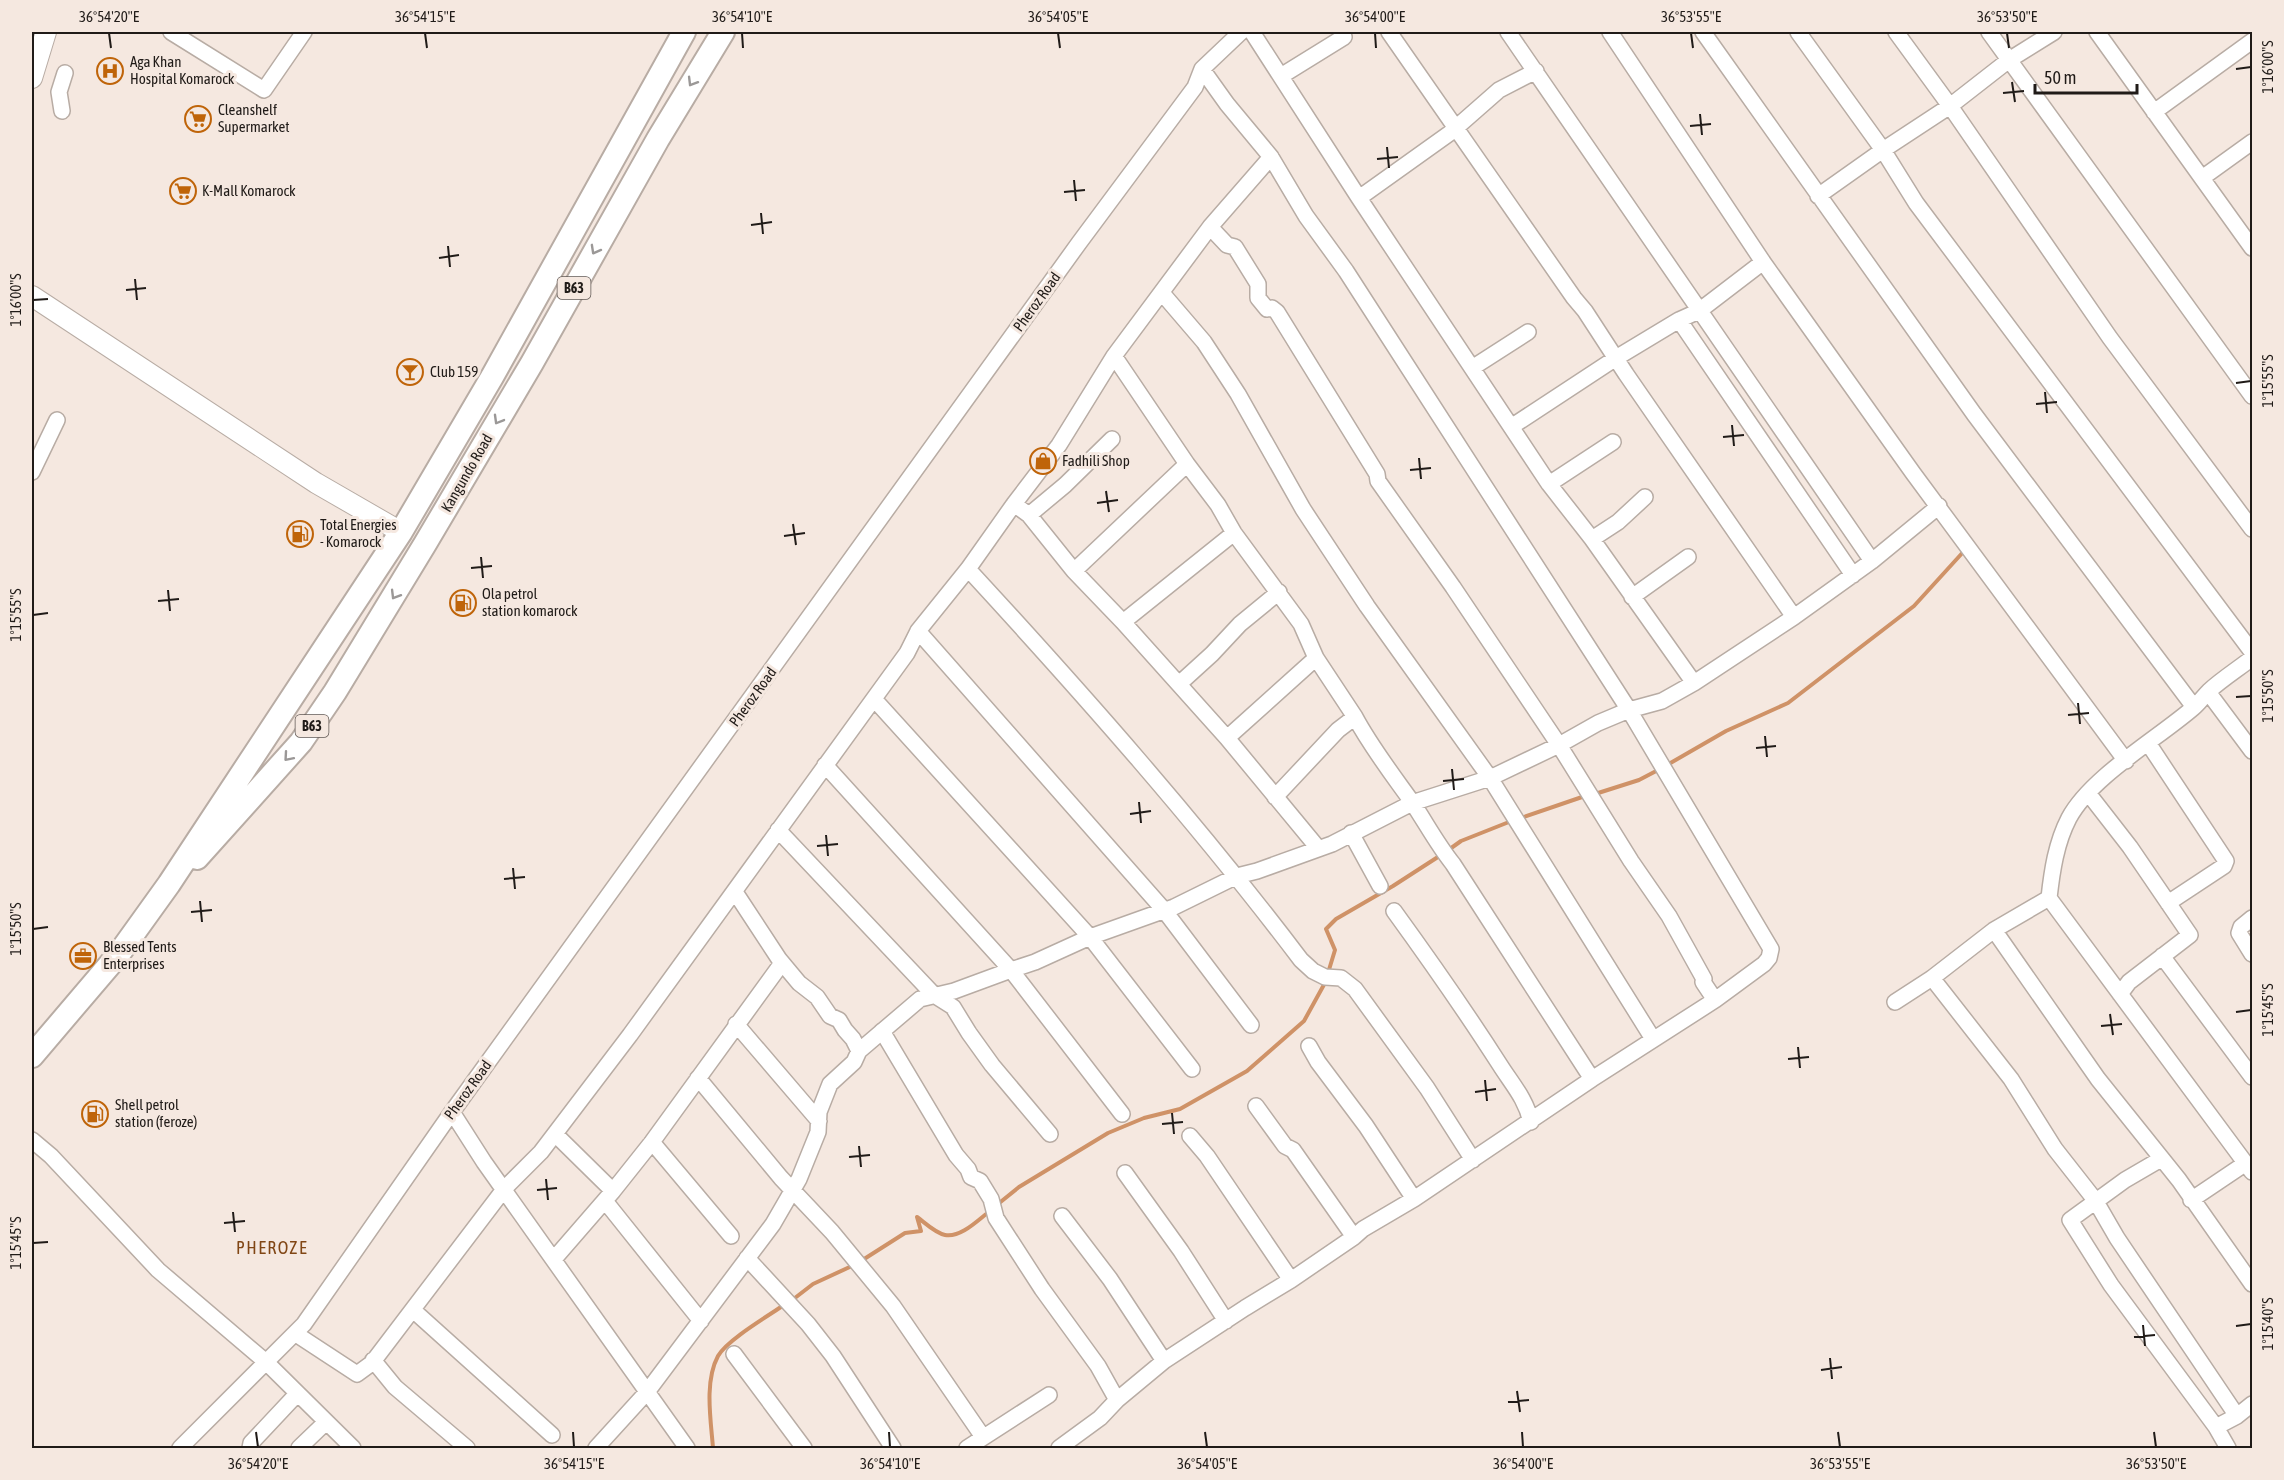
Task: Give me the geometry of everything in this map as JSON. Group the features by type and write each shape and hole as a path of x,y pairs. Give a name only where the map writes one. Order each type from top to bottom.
{"highway":[{"name":"Kangundo Road","path":"32,1056 118,955 169,884 401,532 492,378 684,32"},
{"name":"Kangundo Road","path":"169,884 207,850 301,742 335,692 413,566 532,363 657,139 723,32"}],"main road":[{"path":"32,78 46,32"},
{"path":"32,296 316,483 401,532"}],"street":[{"path":"171,32 264,90 304,32"},
{"name":"Pheroz Road","path":"180,1449 296,1334 452,1112 1079,243 1195,87 1203,69 1241,32"},
{"path":"1252,32 1549,484 1592,539 1694,683"},
{"path":"1389,32 1794,617"},
{"path":"1509,32 1872,561"},
{"path":"1610,32 1763,262 1913,473 2126,761"},
{"path":"1703,32 1981,423 2194,707"},
{"path":"1797,32 1882,150 1916,203 2253,652"},
{"path":"1896,32 1950,106 2110,338 2253,529"},
{"path":"1989,32 2253,396"},
{"path":"1818,196 1882,150 1950,106 2009,60 2054,32"},
{"path":"2101,33 2154,112 2251,243"},
{"path":"1281,76 1344,37"},
{"path":"2154,112 2253,41"},
{"path":"1059,1449 1100,1418 1117,1400 1164,1361 1291,1280 1363,1229 1414,1199 1714,1000 1764,964 1769,958 1771,949 1629,710 1346,272 1306,216 1271,157 1227,104 1203,69"},
{"path":"1359,198 1455,128 1499,90 1536,71"},
{"path":"62,111 59,92 65,73"},
{"path":"2202,178 2253,142"},
{"path":"296,1334 357,1374 374,1360 505,1188 541,1152 555,1134 735,892 907,653 918,631 968,569 1059,446 1114,356 1210,227 1271,157"},
{"path":"1210,227 1227,245 1235,247 1258,284 1258,298 1266,309 1272,308 1277,312 1377,474 1378,481 1453,587 1559,745 1631,861 1669,916 1714,1000"},
{"path":"1511,427 1616,358 1699,311 1763,262"},
{"path":"1162,293 1204,342 1238,394 1303,509 1367,606 1490,778 1653,1039"},
{"path":"1680,320 1853,575"},
{"path":"1472,368 1528,332"},
{"path":"1114,356 1187,464 1218,505 1234,533 1301,624 1316,658 1355,717 1368,742 1453,864 1592,1079"},
{"path":"32,472 57,420"},
{"path":"1029,514 1065,485 1112,439"},
{"path":"1549,484 1612,442"},
{"path":"1074,571 1187,464"},
{"path":"1592,539 1618,522 1645,497"},
{"path":"1014,504 1029,514 1074,571 1227,738 1318,848"},
{"path":"596,1449 647,1392 769,1230 794,1190 818,1132 819,1112 830,1084 854,1062 859,1051 920,999 954,991 1035,962 1090,937 1174,907 1237,876 1332,844 1412,803 1490,778 1559,745 1598,723 1629,710 1662,701 1694,683 1794,617 1872,561 1939,506"},
{"path":"1123,622 1234,533"},
{"path":"1632,597 1688,557"},
{"path":"968,569 1058,666 1237,876 1301,960 1313,971 1329,977 1341,978 1355,988 1427,1088 1473,1160"},
{"path":"1179,684 1240,624 1279,592"},
{"path":"918,631 1164,910 1251,1025"},
{"path":"1227,738 1316,658"},
{"path":"2191,1200 2249,1167 2049,898 2052,867 2070,818 2088,794 2194,707 2208,692 2253,658"},
{"path":"2208,692 2253,751"},
{"path":"874,699 1090,937 1192,1070"},
{"path":"1275,797 1338,730 1355,717"},
{"path":"2148,743 2226,861 2224,866 2168,903"},
{"path":"825,765 1011,970 1122,1114"},
{"path":"2088,794 2130,847 2190,935 2128,982 2120,994"},
{"path":"778,830 934,995 953,1007 992,1065 1050,1134"},
{"path":"1351,833 1380,886"},
{"path":"735,892 782,963 799,983 817,997 830,1016 839,1020 854,1039 859,1051"},
{"path":"1895,1002 1932,978 1994,930 2049,898"},
{"path":"1394,911 1468,1014 1501,1068 1521,1095 1528,1108 1531,1122"},
{"path":"2253,918 2241,927 2239,933 2253,954"},
{"path":"1994,930 2098,1079 2161,1159 2253,1284"},
{"path":"2162,956 2253,1077"},
{"path":"554,1259 652,1142 782,963"},
{"path":"1932,978 2011,1079 2055,1149 2095,1200 2117,1238 2237,1416"},
{"path":"736,1024 819,1120"},
{"path":"882,1031 956,1155 968,1169 971,1177 981,1181 991,1199 996,1218 1042,1289 1098,1366 1117,1400"},
{"path":"1309,1046 1414,1199"},
{"path":"698,1078 781,1178 832,1232 893,1306 983,1437"},
{"path":"1256,1106 1285,1146 1293,1150 1354,1237"},
{"path":"452,1112 484,1162 505,1188 687,1449"},
{"path":"555,1134 609,1196 701,1321"},
{"path":"1190,1136 1207,1156 1291,1280"},
{"path":"32,1140 51,1156 158,1270 266,1362 324,1423 353,1449"},
{"path":"652,1142 731,1236"},
{"path":"2161,1159 2095,1200 2070,1220 2111,1285 2216,1427 2228,1449"},
{"path":"1125,1173 1181,1251 1226,1321"},
{"path":"1062,1216 1110,1279 1164,1361"},
{"path":"747,1258 808,1324 833,1356 893,1449"},
{"path":"413,1310 552,1435"},
{"path":"734,1354 804,1449"},
{"path":"374,1360 395,1387 467,1449"},
{"path":"250,1449 251,1443 297,1394"},
{"path":"967,1449 1049,1395"},
{"path":"2216,1427 2253,1404"},
{"path":"299,1449 324,1423"}],"waterway":[{"path":"1667,765 1726,731 1788,703 1914,606 1965,550"},
{"path":"1595,794 1639,780 1660,769"},
{"path":"1521,818 1585,796"},
{"path":"1447,851 1461,841 1514,820"},
{"path":"1328,973 1335,950 1326,929 1336,919 1441,855"},
{"path":"998,1204 1019,1187 1108,1133 1144,1118 1180,1109 1247,1071 1304,1021 1326,981"},
{"path":"861,1261 905,1233 921,1231 917,1217 937,1232 951,1235 969,1228 990,1211"},
{"path":"791,1301 813,1284 854,1265"},
{"path":"713,1448 710,1389 718,1356 739,1336 784,1305"}],"place":[{"name":"Aga Khan Hospital Komarock","path":"110,71"},
{"name":"Cleanshelf Supermarket","path":"198,119"},
{"name":"K-Mall Komarock","path":"183,191"},
{"name":"Club 159","path":"410,372"},
{"name":"Fadhili Shop","path":"1043,461"},
{"name":"Total Energies - Komarock","path":"300,534"},
{"name":"Ola petrol station komarock","path":"463,603"},
{"name":"Blessed Tents Enterprises","path":"83,956"},
{"name":"Shell petrol station (feroze)","path":"95,1114"}],"district":[{"name":"PHEROZE","path":"272,1248"}]}
